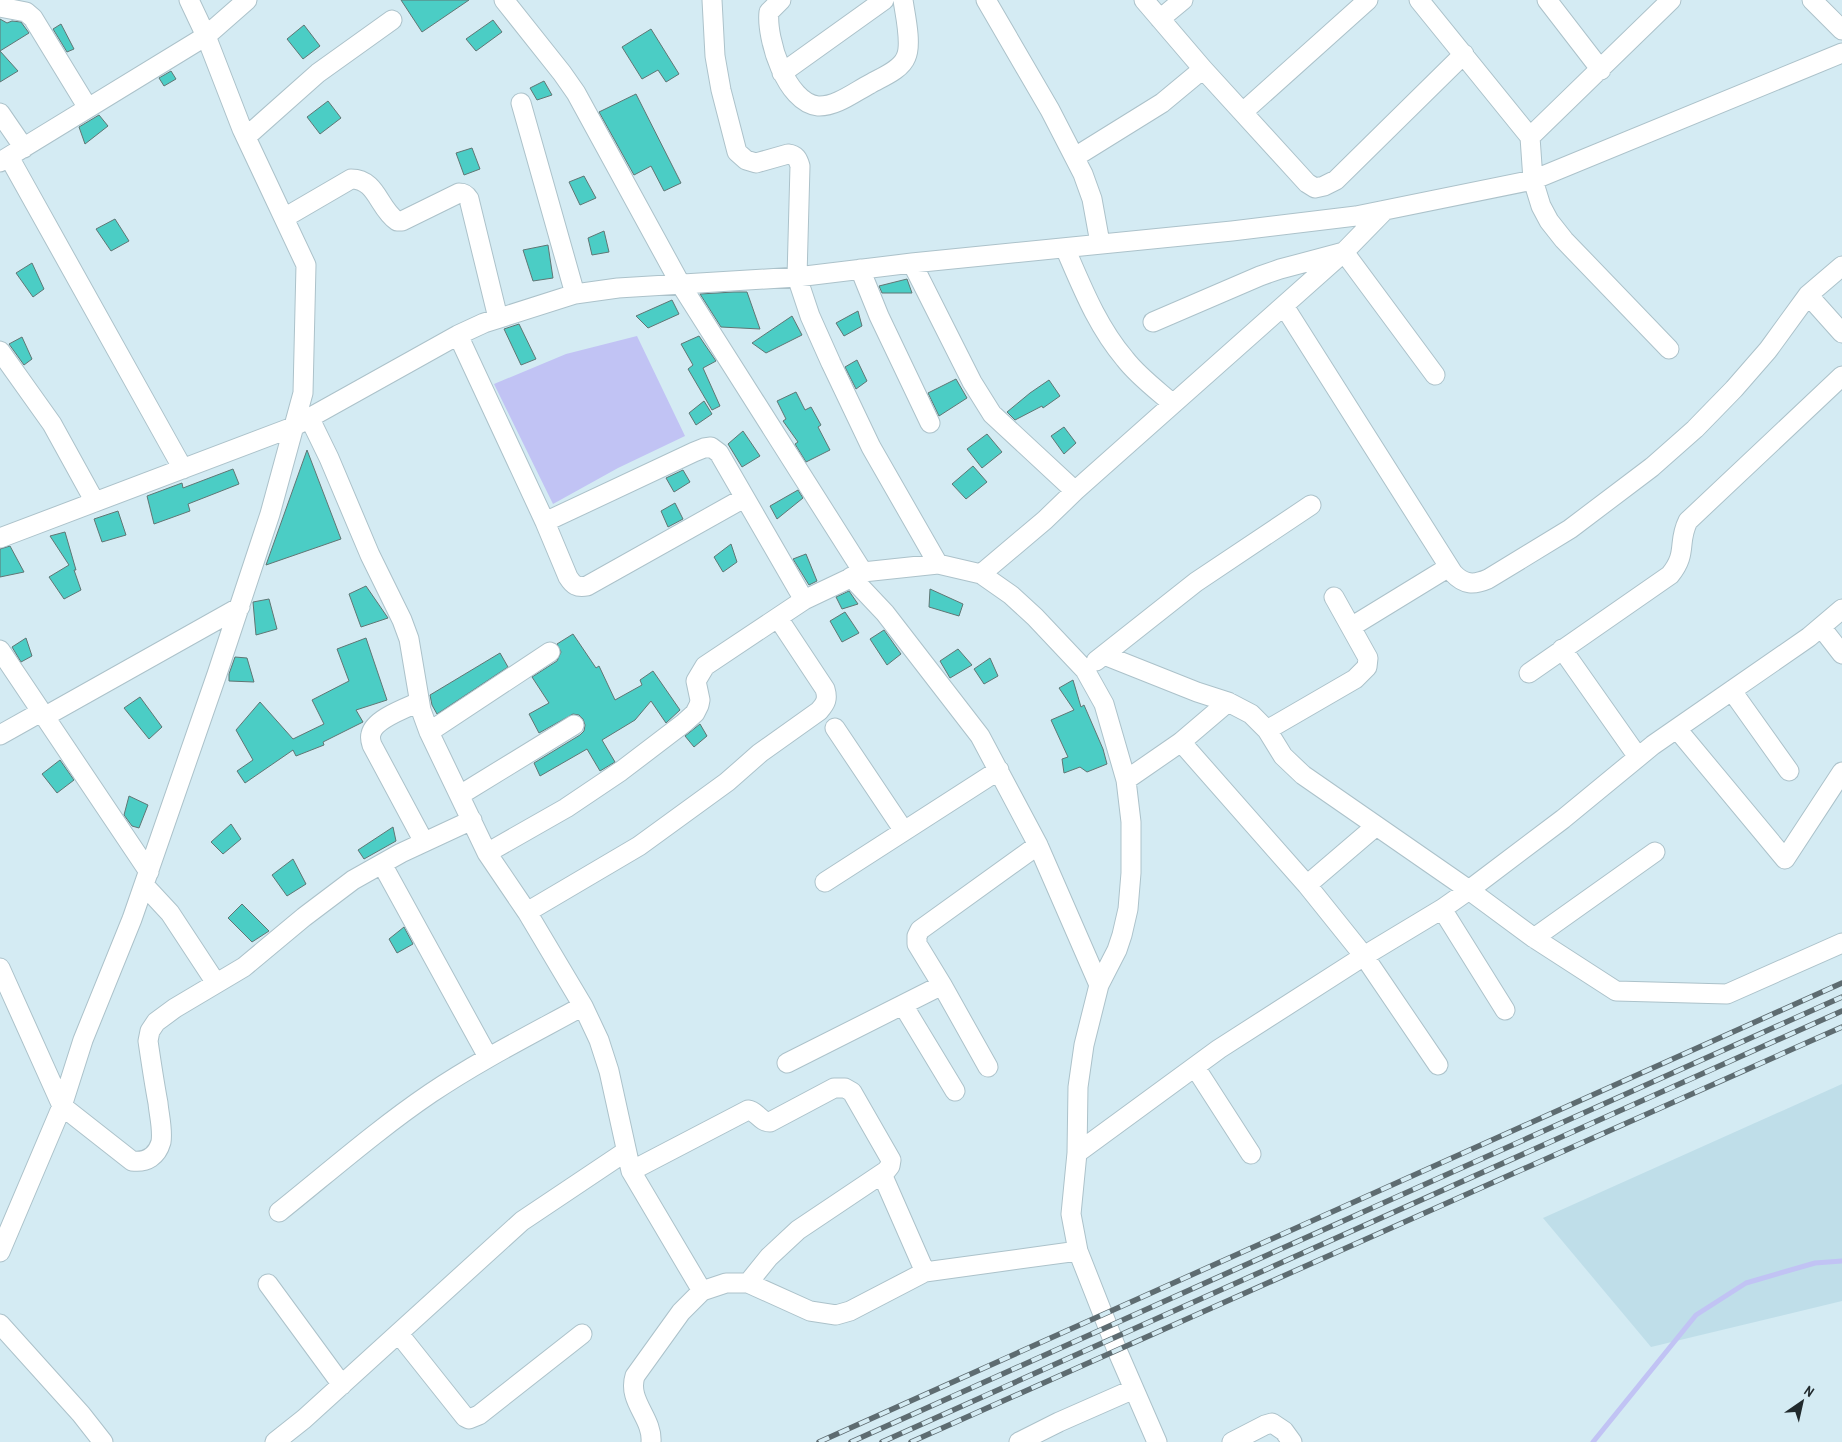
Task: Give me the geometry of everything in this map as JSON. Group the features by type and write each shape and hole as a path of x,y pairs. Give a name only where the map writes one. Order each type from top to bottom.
{"street":[{"path":"0,1252 62,1106 83,1040 132,919 240,607 270,514 303,393 306,265 246,137 206,36 189,0"},
{"path":"11,156 206,36 247,0"},
{"path":"504,0 576,93 681,285 857,574 980,736 1038,845 1099,985"},
{"path":"712,0 716,56 721,90 737,152 746,160 756,163 788,154 798,159 800,166 797,277 810,316 867,439 938,564"},
{"path":"781,0 769,12 768,23 782,73 800,98 810,104 820,106 835,103 890,73 900,65 907,56 908,41 903,0"},
{"path":"782,73 884,0"},
{"path":"986,0 1075,157 1092,199 1100,243"},
{"path":"1144,0 1203,69 1307,183 1314,188 1324,186 1336,180 1464,54"},
{"path":"1160,19 1183,0"},
{"path":"1243,112 1368,0"},
{"path":"1419,0 1530,137 1533,180 1541,206 1549,221 1564,240 1669,348"},
{"path":"1547,0 1601,70"},
{"path":"1530,137 1671,0"},
{"path":"1812,0 1842,30"},
{"path":"0,7 26,12 33,18 88,108"},
{"path":"246,137 318,73 392,20"},
{"path":"0,538 293,427 458,335 498,318 575,294 618,288 797,277 1356,216 1533,180 1842,54"},
{"path":"1075,157 1162,103 1203,69"},
{"path":"521,103 575,294"},
{"path":"0,113 11,156 183,469"},
{"path":"284,218 351,179 360,179 367,182 390,214 398,221 402,221 458,193 463,193 469,199 498,318"},
{"path":"981,574 1344,252 1384,210"},
{"path":"1065,248 1089,304 1110,340 1126,361 1173,404"},
{"path":"1152,322 1280,269 1344,252"},
{"path":"1344,252 1435,375"},
{"path":"912,263 972,382 992,414 1075,491"},
{"path":"1284,306 1449,567 1459,580 1466,584 1488,579 1570,529 1652,466 1695,430 1768,350 1808,295 1842,266"},
{"path":"860,269 879,316 930,423"},
{"path":"1808,295 1842,333"},
{"path":"458,335 572,584 578,587 587,586 744,498"},
{"path":"0,351 52,424 95,502"},
{"path":"1529,673 1670,574 1682,556 1683,531 1688,521 1842,376"},
{"path":"309,417 329,458 370,555 402,620 409,639 419,702 429,732 487,853 527,912 583,1006 599,1040 609,1071 625,1152 631,1171 702,1291"},
{"path":"545,522 704,448 711,447 719,454 804,600"},
{"path":"1085,670 1196,582 1311,505"},
{"path":"487,853 566,808 620,771 684,723 695,713 700,700 696,681 705,666 804,600 857,574 938,564 981,574 1011,595 1085,670 1104,704 1126,780 1132,822 1128,909 1117,950 1099,985 1084,1045 1078,1088 1077,1153 1071,1214 1078,1251 1157,1442"},
{"path":"1351,627 1449,567"},
{"path":"1268,730 1355,679 1367,667 1368,658 1334,597"},
{"path":"0,735 240,607"},
{"path":"1077,1153 1245,1032 1442,909 1469,890 1563,819 1638,757 1821,627 1842,609"},
{"path":"527,912 638,846 727,782 760,753 825,705 828,698 825,689 778,618"},
{"path":"1821,627 1842,654"},
{"path":"1562,649 1638,757"},
{"path":"0,650 146,879 216,983"},
{"path":"429,732 550,652"},
{"path":"1104,655 1197,692 1228,702 1251,714 1268,730 1283,756 1303,775 1469,890 1534,938 1616,992 1727,994 1842,943"},
{"path":"1732,691 1790,771"},
{"path":"419,702 380,721 370,735 372,745 424,842"},
{"path":"1126,780 1181,742 1228,702"},
{"path":"460,795 574,725"},
{"path":"835,728 904,831"},
{"path":"1678,729 1785,859 1841,777"},
{"path":"1181,742 1307,886 1364,956 1438,1065"},
{"path":"825,882 999,770"},
{"path":"0,968 62,1106 132,1161 142,1162 151,1158 158,1149 161,1140 148,1040 150,1031 156,1022 175,1008 244,967 304,917 353,880 424,842 472,820"},
{"path":"1307,886 1376,826"},
{"path":"988,1067 917,944 916,936 920,930 1038,845"},
{"path":"1534,938 1655,852"},
{"path":"382,864 488,1058"},
{"path":"1442,909 1505,1010"},
{"path":"787,1063 942,985"},
{"path":"903,1005 954,1092"},
{"path":"279,1212 390,1122 431,1093 488,1058 583,1006"},
{"path":"1195,1067 1251,1154"},
{"path":"631,1171 745,1111 752,1111 762,1120 770,1122 838,1088 845,1088 852,1092 891,1160 890,1166 882,1174 798,1230 774,1252 748,1283"},
{"path":"274,1442 304,1419 522,1222 625,1152"},
{"path":"882,1174 925,1272"},
{"path":"651,1442 650,1429 632,1386 635,1376 640,1366 681,1312 702,1291 726,1283 748,1283 810,1311 836,1315 850,1311 925,1272 1078,1251"},
{"path":"268,1284 342,1385"},
{"path":"0,1324 81,1414 103,1442"},
{"path":"399,1334 465,1417 469,1419 479,1415 582,1334"},
{"path":"1019,1442 1134,1389"},
{"path":"1232,1442 1272,1423 1284,1431 1292,1442"}],"shaded area":[{"path":"1842,1084 1842,1301 1651,1347 1543,1218"}],"water":[{"path":"637,336 685,436 618,468 553,504 494,384 566,354"}],"building":[{"path":"401,0 469,0 422,32"},
{"path":"0,19 7,23 12,21 21,22 29,33 0,51"},
{"path":"493,20 502,32 476,51 466,39"},
{"path":"61,24 74,49 67,52 53,29"},
{"path":"304,25 320,46 303,59 287,39"},
{"path":"651,29 679,74 666,82 658,70 642,79 622,47"},
{"path":"0,51 18,71 0,82"},
{"path":"171,71 176,79 164,86 159,78"},
{"path":"544,81 552,95 537,100 530,88"},
{"path":"636,94 681,183 664,191 651,166 634,175 599,112"},
{"path":"328,101 341,118 320,134 307,117"},
{"path":"99,115 108,126 85,144 79,127"},
{"path":"472,148 480,169 464,175 456,153"},
{"path":"584,176 596,198 580,205 569,182"},
{"path":"115,219 129,241 111,251 96,229"},
{"path":"604,231 609,252 592,255 588,238"},
{"path":"548,245 553,278 533,281 523,250"},
{"path":"32,263 44,289 33,297 16,273"},
{"path":"907,279 912,293 882,293 879,286"},
{"path":"747,292 760,329 721,327 700,294"},
{"path":"672,300 679,314 648,328 636,316"},
{"path":"858,311 862,326 844,336 836,323"},
{"path":"792,316 802,335 766,353 752,343"},
{"path":"519,324 536,359 521,365 504,329"},
{"path":"699,336 716,361 703,368 720,406 712,410 688,369 693,365 681,344"},
{"path":"22,337 32,359 24,365 9,344"},
{"path":"857,360 867,381 856,389 845,367"},
{"path":"956,379 967,398 939,416 928,393"},
{"path":"1049,380 1060,396 1043,408 1042,406 1015,420 1007,412 1030,393"},
{"path":"796,392 805,410 811,407 821,425 818,427 830,450 806,462 795,444 798,442 783,421 786,419 777,401"},
{"path":"704,401 712,414 696,425 689,413"},
{"path":"1064,427 1076,443 1064,454 1051,436"},
{"path":"743,431 760,456 742,467 728,444"},
{"path":"987,434 1002,452 982,468 967,449"},
{"path":"307,450 341,539 266,565"},
{"path":"973,466 987,482 966,499 952,484"},
{"path":"233,469 239,484 188,504 190,511 154,524 147,496 182,483 183,488"},
{"path":"683,470 690,482 674,492 666,478"},
{"path":"798,490 803,498 777,519 770,506"},
{"path":"675,503 683,519 668,527 661,511"},
{"path":"118,511 126,535 102,542 94,519"},
{"path":"65,532 81,590 64,599 49,577 69,565 50,536"},
{"path":"731,544 737,562 723,572 714,557"},
{"path":"10,546 24,572 0,577 0,549"},
{"path":"806,554 817,581 809,585 793,559"},
{"path":"366,586 388,618 361,627 349,594"},
{"path":"930,589 963,604 959,616 929,607"},
{"path":"849,591 858,604 842,609 836,597"},
{"path":"269,599 277,629 256,635 253,602"},
{"path":"845,612 859,633 842,642 830,621"},
{"path":"884,630 901,654 887,665 870,639"},
{"path":"573,634 596,668 599,666 615,700 642,685 640,680 653,671 680,710 666,723 651,701 635,720 602,740 615,762 600,771 587,749 540,776 534,763 584,731 583,719 579,715 573,714 539,733 529,714 549,703 532,677 557,661 561,652 557,644"},
{"path":"26,638 32,656 21,662 12,647"},
{"path":"366,638 387,700 356,710 363,722 323,742 324,745 296,756 293,750 245,783 237,771 253,760 236,730 260,702 293,739 324,724 312,700 349,681 337,649"},
{"path":"958,649 972,665 950,678 940,661"},
{"path":"500,653 508,667 437,714 432,705 430,695"},
{"path":"235,657 247,658 254,682 229,681 229,674"},
{"path":"990,658 998,676 984,684 974,669"},
{"path":"1073,680 1081,707 1084,705 1103,749 1107,764 1087,772 1080,767 1064,773 1062,759 1068,757 1051,720 1074,710 1059,688"},
{"path":"140,697 162,727 149,739 124,708"},
{"path":"700,724 707,736 694,747 685,736"},
{"path":"60,760 74,780 57,793 42,774"},
{"path":"129,796 148,805 139,828 132,826 124,815"},
{"path":"231,824 241,839 223,854 211,842"},
{"path":"393,827 396,841 364,859 358,850"},
{"path":"293,859 306,884 287,896 272,875"},
{"path":"242,904 269,931 252,942 228,918"},
{"path":"404,927 413,944 397,953 389,939"}],"waterway":[{"path":"1593,1442 1696,1315 1746,1283 1815,1263 1842,1261"}],"railway":[{"path":"819,1442 1842,983"},
{"path":"851,1442 1842,997"},
{"path":"882,1442 1842,1011"},
{"path":"911,1442 1842,1027"}]}
